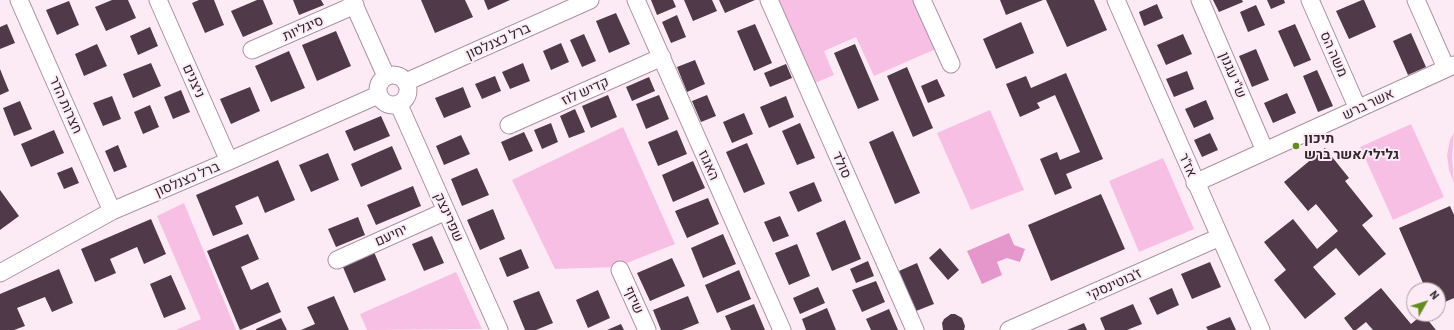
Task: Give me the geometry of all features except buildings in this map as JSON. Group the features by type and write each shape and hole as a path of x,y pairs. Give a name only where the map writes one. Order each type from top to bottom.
{"street":[{"name":"חצרות הדר","path":"19,0 112,210"},
{"name":"ניצנים","path":"158,0 229,161"},
{"name":"ברל כצנלסון","path":"406,82 590,0"},
{"name":"האגוז","path":"636,0 782,330"},
{"name":"סולד","path":"769,0 914,330"},
{"path":"922,0 951,64"},
{"name":"אז\"ר","path":"1116,0 1195,183 1261,330"},
{"name":"ש\"י עגנון","path":"1200,0 1265,151"},
{"name":"משה הס","path":"1310,0 1358,109"},
{"path":"1416,0 1450,66"},
{"path":"353,3 386,76"},
{"name":"סיגליות","path":"252,50 353,3"},
{"name":"קדיש לוז","path":"509,125 662,57"},
{"name":"אשר ברש","path":"1195,183 1450,66"},
{"path":"393,74 398,75 406,82 408,92 406,97 399,104 389,105 384,103 378,95 378,84 386,76 393,74"},
{"name":"ברל כצנלסון","path":"0,273 112,210 229,161 378,95"},
{"name":"שפרינצק","path":"399,104 498,330"},
{"name":"יחיעם","path":"337,260 446,211"},
{"name":"ז'בוטינסקי","path":"1009,330 1220,237"},
{"name":"שיזף","path":"620,270 647,330"}],"shaded area":[{"path":"778,0 916,0 938,48 874,76 856,37 824,51 834,75 815,83"},
{"path":"990,110 1024,190 971,210 937,133"},
{"path":"1411,124 1444,197 1393,220 1360,147"},
{"path":"623,127 675,244 617,267 555,269 512,180"},
{"path":"1454,133 1452,157 1454,183 1449,170 1447,155 1450,140"},
{"path":"1163,158 1194,229 1139,252 1109,181"},
{"path":"184,203 236,330 176,330 201,319 157,216"},
{"path":"1009,233 1014,245 1025,249 1020,262 1007,258 997,262 1002,275 982,284 967,251"},
{"path":"456,272 482,329 367,330 360,314"}],"place":[{"name":"תיכון גלילי/אשר ברש","path":"1296,146"}]}
